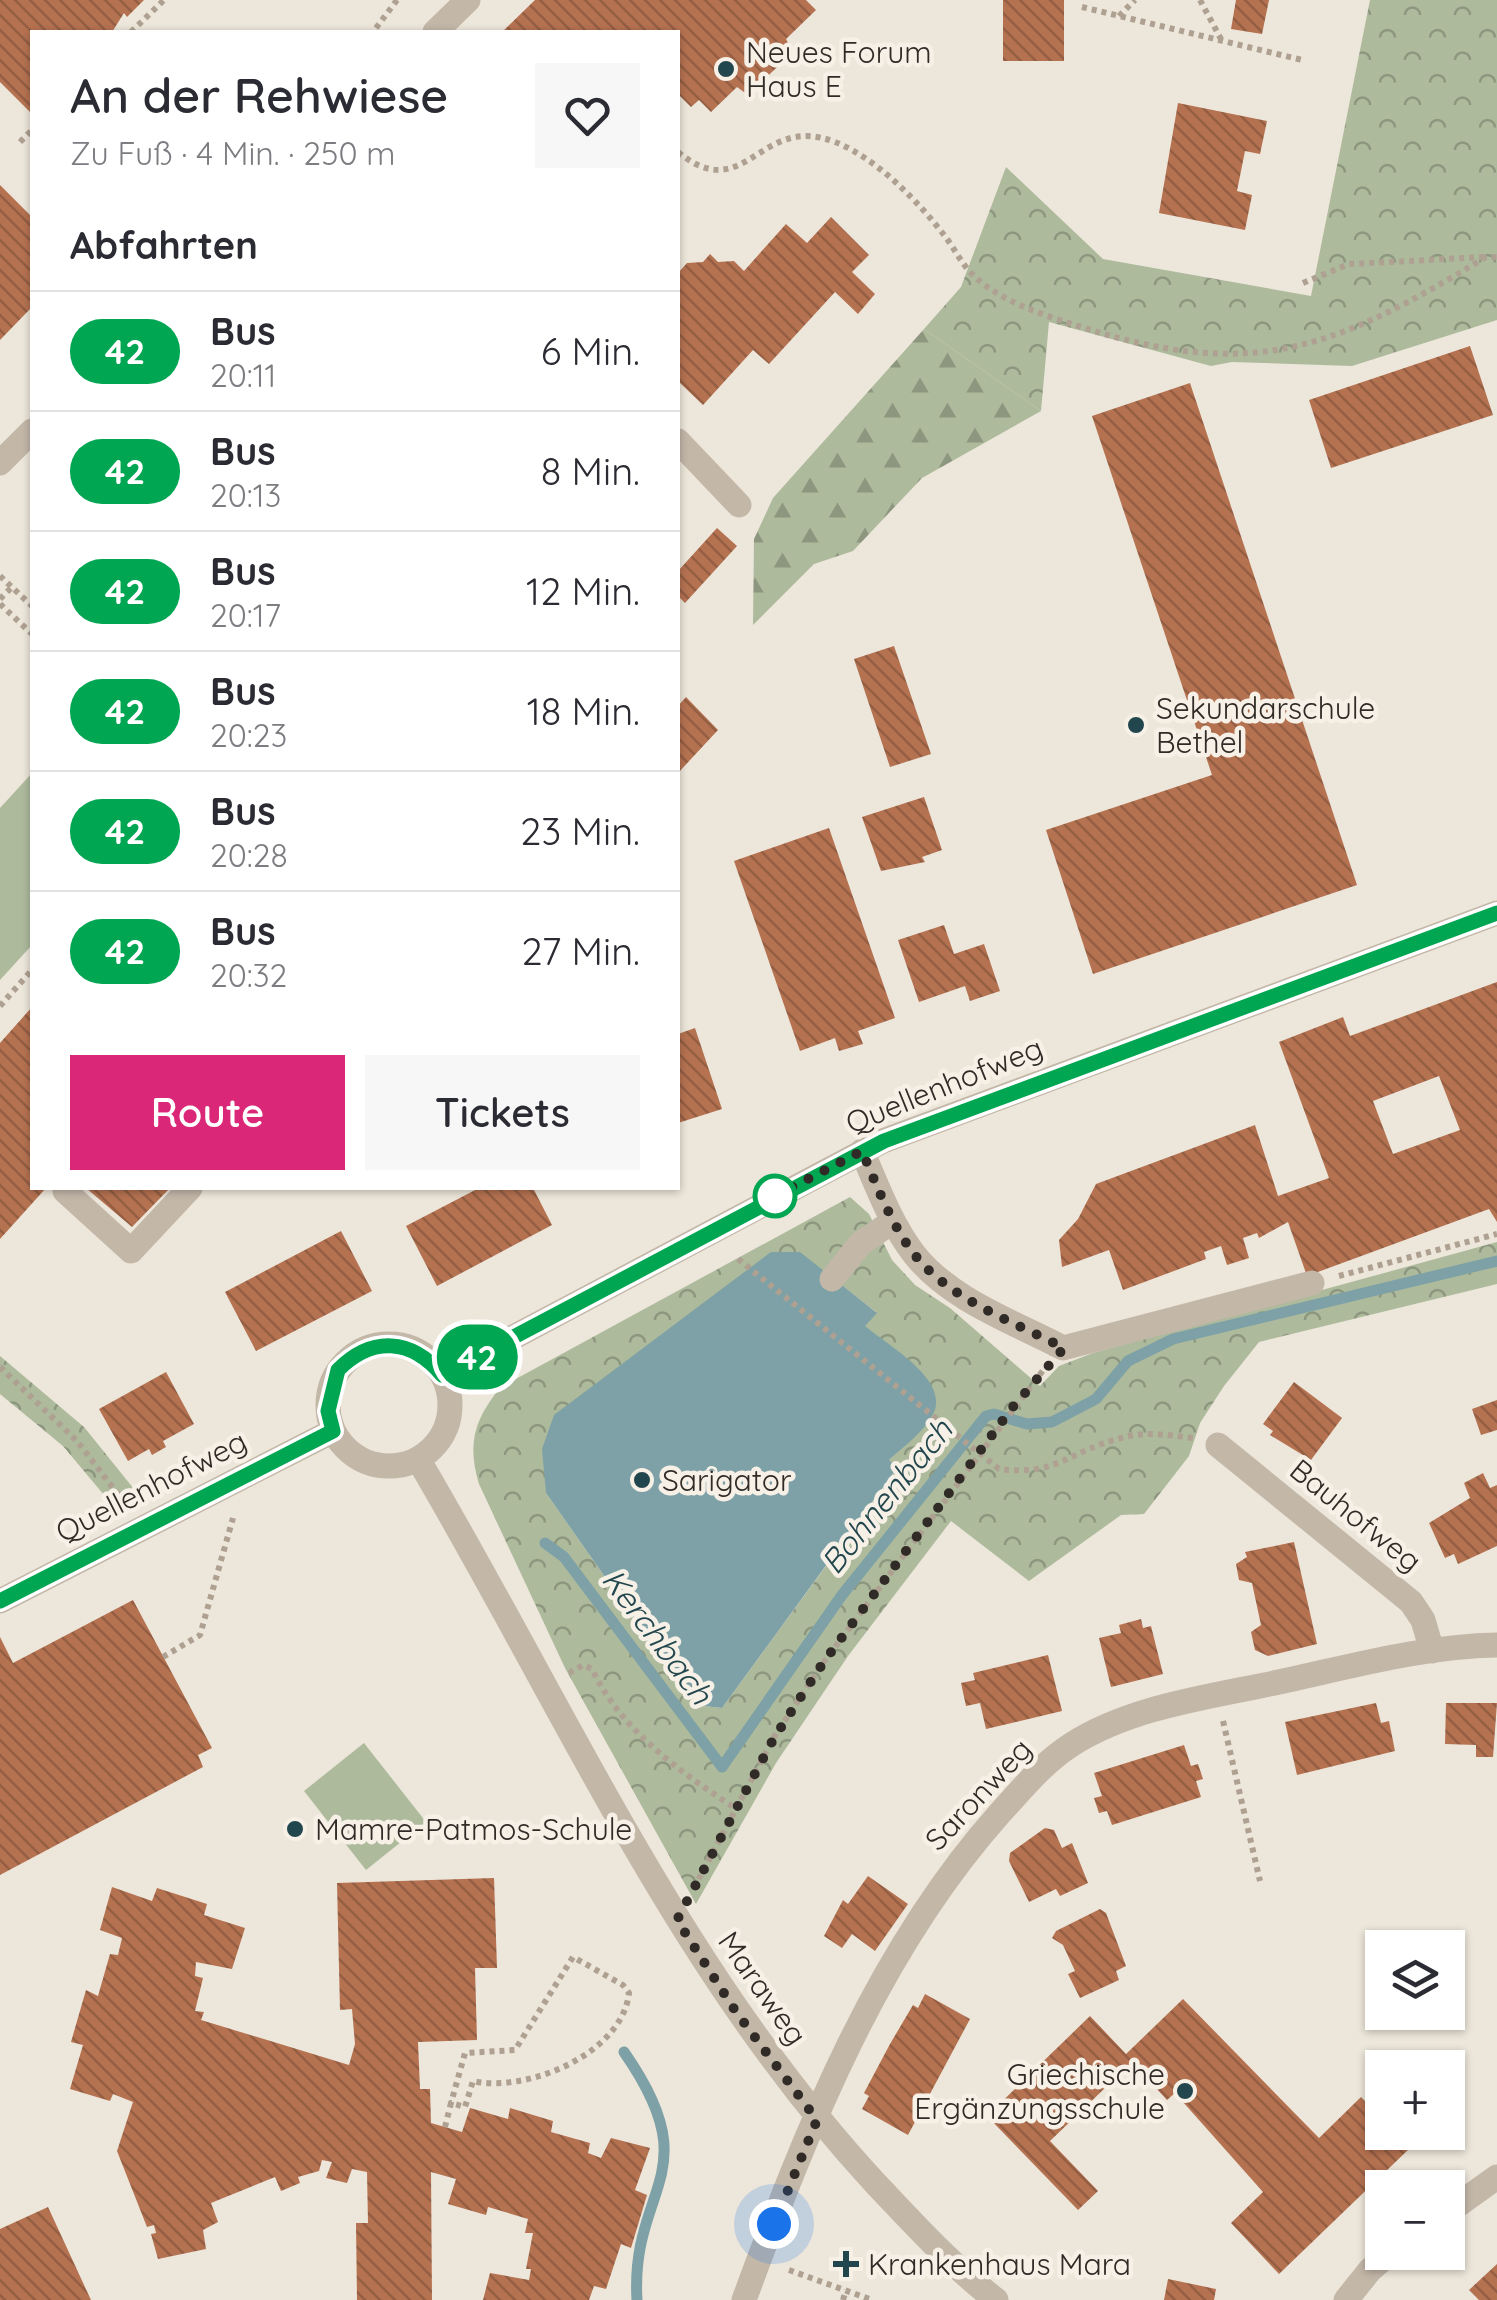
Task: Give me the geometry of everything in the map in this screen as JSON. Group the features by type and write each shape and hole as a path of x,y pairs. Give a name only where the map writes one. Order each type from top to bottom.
{"street":[{"path":"0,463 30,433"},
{"path":"680,443 738,504"},
{"name":"Quellenhofweg","path":"442,1375 862,1151 1096,1059 1497,913"},
{"path":"862,1151 894,1222 914,1254 956,1292 1064,1348 1312,1283"},
{"path":"65,1191 131,1250 188,1190"},
{"path":"832,1278 860,1244 894,1222"},
{"path":"392,1344 412,1348 442,1375 449,1416 442,1435 418,1459 397,1466 366,1462 341,1444 333,1431 328,1411 330,1390 338,1370 352,1356 392,1344"},
{"name":"Quellenhofweg","path":"0,1601 333,1431"},
{"name":"Bauhofweg","path":"1218,1444 1412,1602 1432,1651"},
{"name":"Maraweg","path":"418,1459 677,1920 736,2012 817,2120 926,2237 996,2300"},
{"name":"Saronweg","path":"744,2300 864,2010 952,1866 1035,1774 1070,1746 1100,1730 1217,1696 1432,1651 1497,1645"},
{"path":"1465,2200 1497,2178"},
{"path":"1346,2300 1370,2270"}],"path":[{"path":"133,30 164,0"},
{"path":"376,28 398,0"},
{"path":"1119,16 1136,0"},
{"path":"1200,0 1222,40"},
{"path":"1082,7 1302,60"},
{"path":"20,142 30,132"},
{"path":"680,154 699,169 722,171 744,165 768,144 800,134 832,140 866,156 942,232 971,273 1024,309 1102,334 1232,357 1296,349 1361,328 1486,257"},
{"path":"1303,283 1349,264 1497,257"},
{"path":"0,576 30,604"},
{"path":"12,587 0,602 30,632"},
{"path":"0,1006 30,972"},
{"path":"1312,1283 1497,1234"},
{"path":"738,1259 999,1469 1035,1472 1122,1437 1156,1433 1218,1444"},
{"path":"677,1920 735,1808 823,1663 1012,1408 1064,1348"},
{"path":"0,1367 77,1442 143,1526"},
{"path":"163,1656 200,1634 246,1474"},
{"path":"544,1687 583,1665 592,1669 604,1693 660,1753 735,1808"},
{"path":"1217,1696 1260,1882"},
{"path":"445,2127 451,2103 466,2054 515,2050 573,1957 624,1984 629,1994 628,2007 618,2021 603,2039 563,2068 531,2080 473,2081 465,2108 451,2103"},
{"path":"759,2259 872,2300"},
{"path":"843,2300 846,2290"}],"green space":[{"path":"1370,0 1497,0 1497,320 1352,366 1232,362 1211,366 1049,322 1041,411 924,329 961,287 1006,167 1103,259 1311,296"},
{"path":"924,329 1041,411 922,478 853,551 814,564 753,625 754,539 773,498"},
{"path":"30,775 30,947 0,980 0,808"},
{"path":"850,1197 869,1214 892,1260 915,1285 950,1308 1040,1386 1059,1366 1093,1353 1497,1242 1497,1284 1259,1342 1200,1423 1189,1456 1144,1514 1121,1515 1029,1581 951,1521 848,1656 776,1763 696,1904 565,1668 479,1484 475,1432 484,1410 501,1387","holes":["800,1253 876,1312 864,1326 931,1419 888,1461 897,1469 722,1708 704,1706 648,1638 546,1493"]},
{"path":"0,1356 84,1427 138,1494 114,1507 63,1446 0,1394"},
{"path":"364,1743 426,1822 366,1870 304,1791"}],"water":[{"name":"Kerchbach","path":"771,1252 800,1252 877,1313 865,1326 914,1364 933,1389 936,1401 924,1427 889,1460 897,1468 722,1708 704,1706 648,1638 546,1493 542,1449 554,1415"}],"building":[{"path":"0,0 144,0 127,17 124,13 113,30 30,30 30,112 0,82"},
{"name":"Neues Forum Haus E","path":"535,0 806,0 816,10 786,39 793,52 748,95 737,87 711,112 699,100 691,107 680,96 680,30 504,30"},
{"path":"1003,0 1064,0 1064,61 1003,61"},
{"path":"1236,0 1269,0 1262,34 1231,29"},
{"path":"1178,103 1267,121 1260,154 1245,151 1237,191 1252,195 1245,230 1159,213"},
{"path":"0,185 30,215 30,309 0,340"},
{"path":"831,217 869,255 852,272 875,294 858,314 835,292 769,364 753,350 703,405 680,383 680,271 687,263 703,262 710,254 718,262 734,261 744,271 786,224 807,243"},
{"path":"1470,346 1493,415 1331,468 1309,400"},
{"path":"1190,383 1357,885 1093,974 1046,830 1212,775 1092,416"},
{"path":"717,528 737,546 685,603 680,598 680,569"},
{"path":"894,646 931,754 890,767 854,659"},
{"path":"686,697 718,730 680,771 680,704"},
{"path":"924,797 942,850 922,857 925,862 881,871 862,817"},
{"path":"829,828 895,1018 858,1031 863,1044 839,1051 835,1038 800,1051 734,861"},
{"path":"944,925 954,954 984,944 1000,991 970,1001 965,986 919,1002 898,940"},
{"path":"1497,982 1497,1222 1489,1209 1307,1276 1288,1222 1259,1238 1257,1233 1243,1238 1249,1258 1227,1265 1221,1246 1204,1252 1206,1259 1123,1290 1109,1250 1062,1267 1059,1240 1078,1219 1096,1184 1255,1125 1278,1196 1329,1178 1279,1042 1343,1017 1350,1036","holes":["1439,1076 1460,1130 1393,1154 1373,1101"]},
{"path":"30,1009 30,1190 44,1190 0,1239 0,1043"},
{"path":"695,1028 722,1109 680,1122 680,1033"},
{"path":"88,1190 168,1190 132,1227"},
{"path":"475,1190 534,1190 552,1225 437,1286 406,1226"},
{"path":"341,1231 372,1291 256,1351 225,1292"},
{"path":"166,1372 194,1424 163,1441 166,1447 152,1455 149,1449 128,1461 99,1409"},
{"path":"1294,1382 1342,1418 1311,1460 1270,1435 1273,1431 1263,1424"},
{"path":"1497,1400 1497,1430 1481,1435 1472,1409"},
{"path":"1483,1473 1490,1488 1497,1485 1497,1546 1458,1564 1454,1554 1445,1558 1429,1523 1470,1498 1464,1483"},
{"path":"1294,1542 1317,1644 1268,1656 1255,1650 1251,1632 1261,1625 1252,1583 1239,1580 1236,1564 1247,1557 1245,1552"},
{"path":"133,1600 212,1748 198,1755 203,1767 0,1875 0,1637 13,1663"},
{"path":"1141,1619 1143,1628 1151,1626 1163,1674 1111,1687 1099,1638 1121,1633 1119,1625"},
{"path":"1048,1655 1062,1711 986,1729 980,1703 966,1706 961,1683 975,1680 973,1673"},
{"path":"1376,1703 1381,1723 1389,1721 1395,1751 1297,1775 1285,1722"},
{"path":"1446,1703 1497,1703 1493,1757 1476,1757 1476,1745 1445,1744"},
{"path":"1184,1745 1191,1766 1198,1764 1203,1779 1196,1781 1201,1797 1112,1825 1107,1811 1099,1813 1094,1798 1102,1796 1094,1773"},
{"path":"1045,1828 1054,1830 1062,1848 1072,1843 1088,1883 1060,1896 1056,1889 1029,1902 1009,1861 1010,1853"},
{"path":"868,1876 908,1904 875,1951 852,1934 842,1948 824,1936 843,1900 848,1904"},
{"path":"494,1878 497,1968 475,1968 477,2040 418,2042 420,2089 430,2089 431,2123 462,2132 470,2108 508,2119 510,2108 553,2121 551,2132 590,2143 588,2153 601,2158 611,2138 650,2148 635,2190 647,2195 631,2248 621,2244 606,2289 594,2286 589,2300 483,2300 490,2273 529,2280 531,2269 526,2269 533,2233 525,2233 528,2219 488,2207 486,2215 448,2204 456,2179 431,2172 432,2300 357,2300 356,2223 368,2223 367,2172 352,2169 347,2183 326,2178 332,2162 322,2160 319,2171 298,2177 300,2183 281,2191 275,2177 211,2203 218,2222 203,2230 206,2249 158,2259 151,2234 156,2233 154,2225 147,2227 117,2151 133,2102 113,2094 110,2101 70,2089 83,2045 71,2042 86,1990 98,1996 110,1954 118,1955 122,1938 100,1930 112,1887 152,1901 157,1888 207,1904 204,1915 245,1928 232,1969 196,1962 195,1976 203,1978 195,2011 204,2012 201,2020 349,2065 355,2044 352,2009 340,2010 337,1883"},
{"path":"1100,1909 1106,1913 1126,1966 1116,1971 1119,1980 1080,1998 1068,1974 1075,1971 1063,1945 1052,1938 1056,1931"},
{"path":"925,1994 970,2019 908,2135 862,2109 869,2096 864,2093 890,2044 913,2005 918,2008"},
{"path":"1183,1999 1319,2138 1361,2097 1365,2101 1365,2150 1408,2150 1387,2170 1365,2170 1365,2191 1279,2274 1231,2223 1263,2192 1175,2093 1167,2100 1132,2062 1050,2141 1098,2191 1078,2210 987,2116 1090,2016 1126,2054"},
{"path":"48,2207 91,2300 0,2300 0,2229"},
{"path":"1497,2264 1497,2300 1479,2300 1469,2290"},
{"path":"1168,2279 1216,2289 1214,2300 1164,2300"}],"waterway":[{"name":"Bohnenbach","path":"545,1543 564,1557 722,1767 842,1595 986,1416 994,1414 1027,1424 1052,1422 1096,1399 1128,1361 1173,1339 1497,1261"},
{"name":"Bohnenbach","path":"624,2052 649,2093 661,2127 664,2154 638,2262 637,2300"}],"bus line":[{"name":"42","path":"0,1601 333,1431 328,1411 330,1390 338,1370 352,1356 371,1346 392,1344 412,1348 429,1359 442,1375 884,1141 1497,913"}],"place":[{"name":"Neues Forum Haus E","path":"726,69"},
{"name":"Sekundarschule Bethel","path":"1136,725"},
{"name":"Sarigator","path":"642,1480"},
{"name":"Mamre-Patmos-Schule","path":"295,1829"},
{"name":"Griechische Ergänzungsschule","path":"1185,2091"},
{"name":"Krankenhaus Mara","path":"846,2264"}],"route":[{"path":"774,2224 817,2120 736,2012 677,1920 774,1738 823,1663 1012,1408 1064,1348 956,1292 932,1274 894,1222 862,1151 775,1196"}]}
